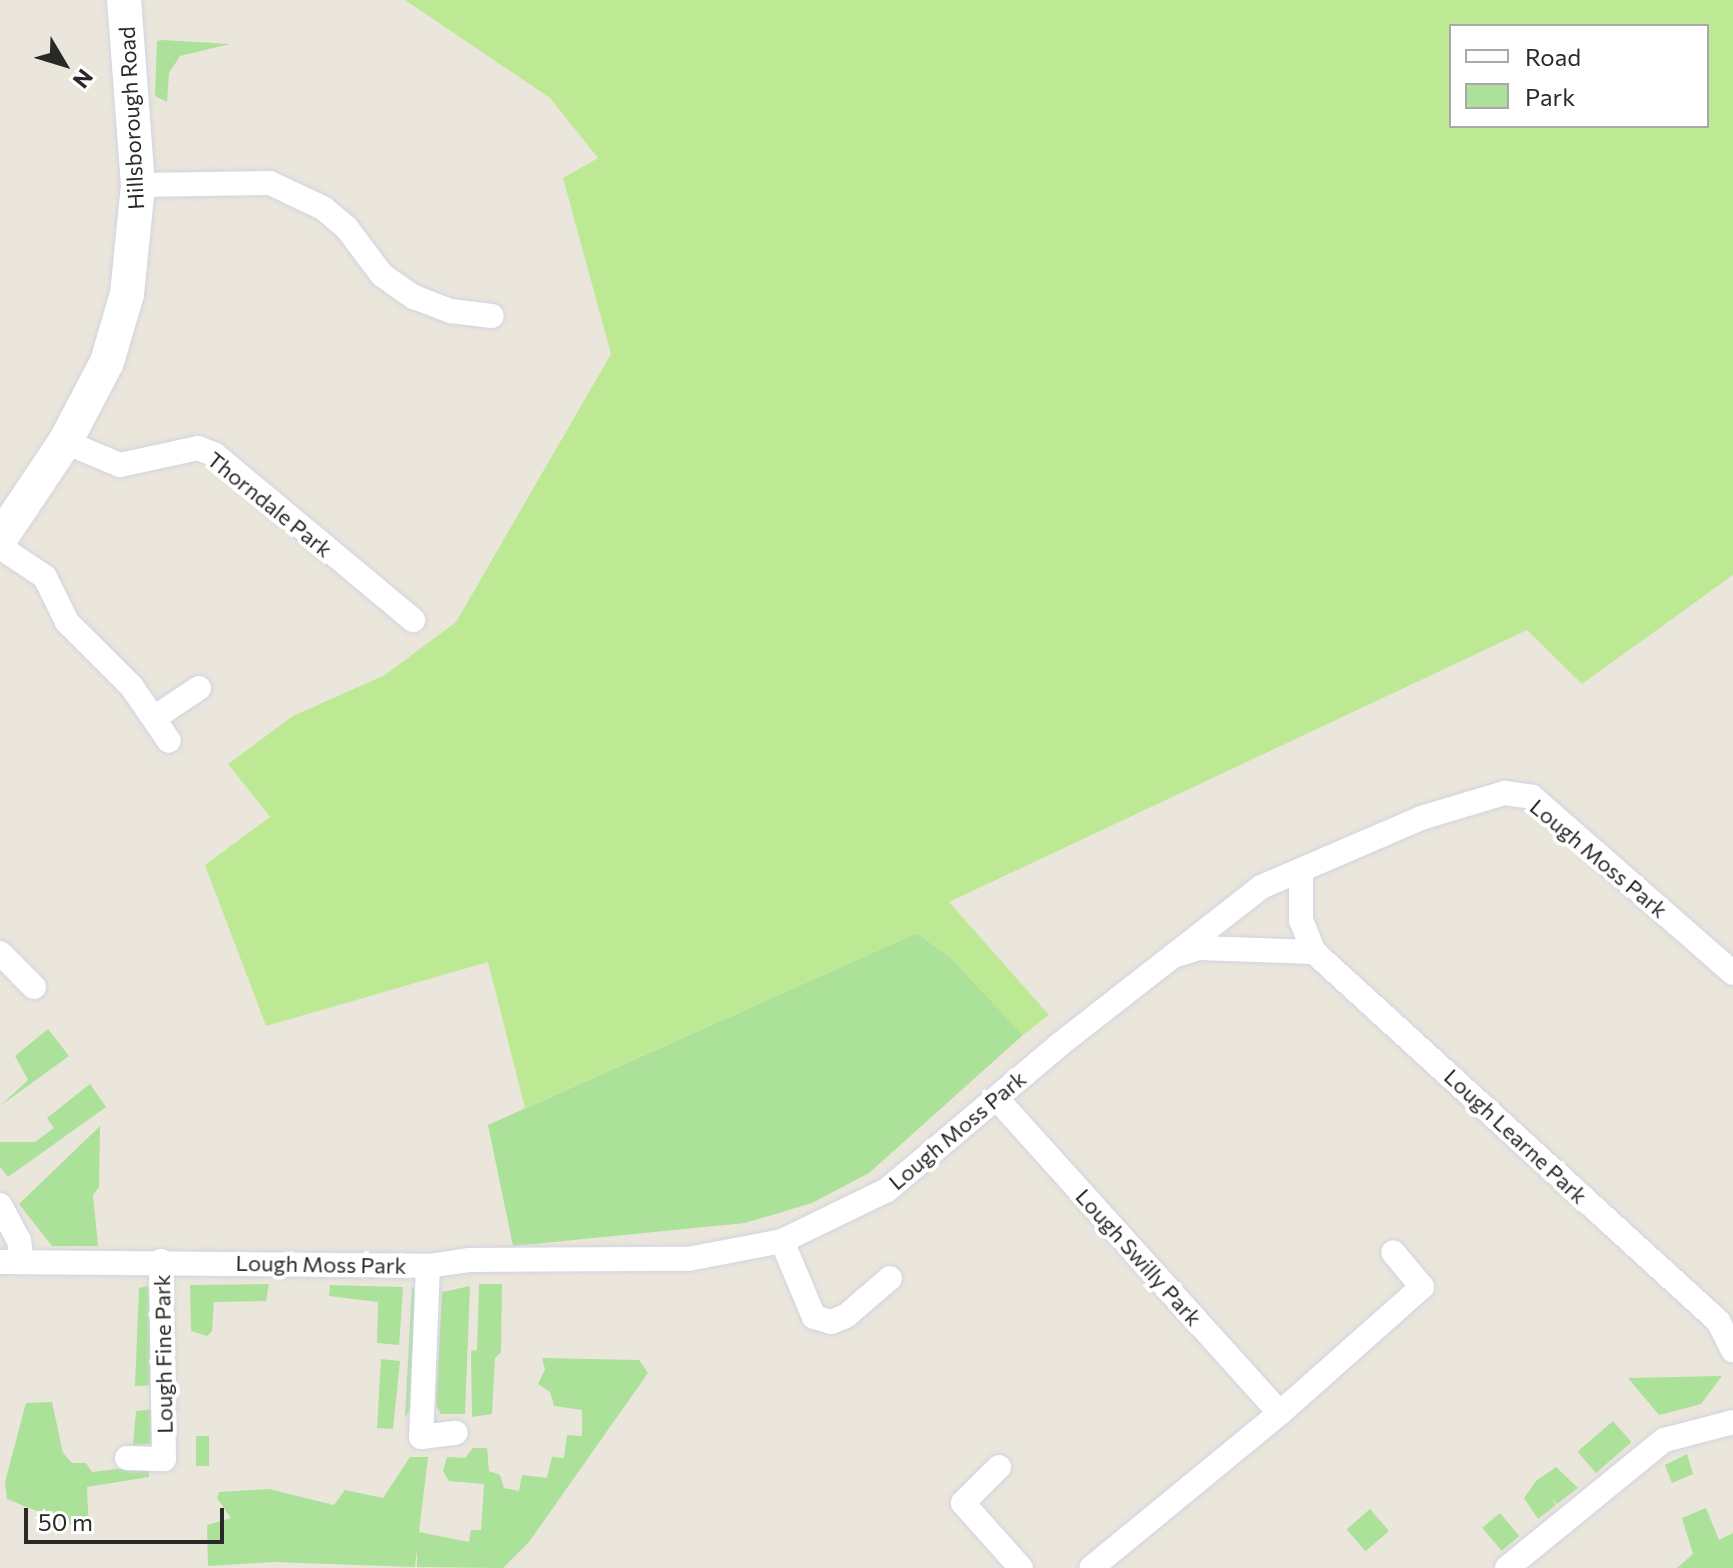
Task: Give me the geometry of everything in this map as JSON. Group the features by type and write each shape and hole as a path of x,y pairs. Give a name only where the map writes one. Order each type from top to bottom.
{"main road":[{"name":"Hillsborough Road","path":"0,539 65,442 107,362 119,321 138,185 124,0"}],"street":[{"path":"138,185 270,183 323,208 346,227 382,275 414,297 451,311 492,316"},
{"name":"Thorndale Park","path":"65,442 120,465 198,448 215,455 413,620"},
{"path":"0,547 45,577 76,633 132,687 169,741"},
{"path":"154,718 199,688"},
{"name":"Lough Moss Park","path":"11,1262 161,1261 428,1266 469,1260 688,1259 782,1241 887,1190 1249,895 1421,818 1505,793 1532,797 1733,973"},
{"name":"Lough Learne Park","path":"1301,872 1301,920 1314,952 1725,1316"},
{"path":"1170,957 1199,948 1314,952"},
{"path":"0,953 34,987"},
{"name":"Lough Swilly Park","path":"998,1100 1280,1413"},
{"path":"0,1205 19,1240 11,1262"},
{"path":"782,1241 814,1317 831,1322 846,1316 890,1278"},
{"path":"1091,1568 1280,1413 1422,1287 1393,1252"},
{"name":"Lough Fine Park","path":"127,1458 164,1459 161,1261"},
{"path":"428,1266 421,1437 456,1433"},
{"path":"1725,1316 1733,1350"},
{"path":"1507,1568 1664,1440 1733,1422"},
{"path":"999,1467 963,1503 1021,1568"}],"green space":[{"path":"405,0 1733,0 1733,575 1582,684 1527,630 949,902 1049,1015 1023,1035 951,958 917,933 525,1108 488,962 266,1026 205,865 270,817 228,764 293,716 385,675 456,622 611,354 563,178 598,158 550,98"},
{"path":"157,41 230,44 180,56 169,73 167,102 155,96"},
{"path":"917,933 951,958 1023,1035 869,1173 812,1203 745,1223 513,1246 488,1125"},
{"path":"48,1029 69,1056 0,1106 28,1080 15,1056"},
{"path":"90,1084 106,1107 8,1177 0,1167 0,1142 35,1142 54,1128 47,1118"},
{"path":"100,1126 99,1187 93,1195 98,1246 52,1246 19,1204"},
{"path":"269,1284 266,1301 214,1302 212,1331 207,1336 191,1331 190,1285"},
{"path":"479,1284 502,1284 501,1352 495,1358 492,1414 472,1417 471,1351 477,1350"},
{"path":"330,1285 403,1287 399,1345 377,1343 378,1302 329,1296"},
{"path":"147,1286 153,1293 155,1385 135,1386 139,1288"},
{"path":"470,1286 465,1414 441,1414 436,1405 442,1292"},
{"path":"412,1287 420,1293 413,1403 405,1418"},
{"path":"542,1358 639,1360 648,1373 529,1542 503,1568 417,1567 417,1550 415,1567 273,1562 208,1566 207,1525 231,1518 217,1498 219,1492 269,1489 334,1505 345,1490 383,1498 410,1457 428,1457 419,1532 469,1542 471,1530 481,1530 484,1484 449,1481 443,1471 447,1457 465,1458 473,1448 487,1448 489,1471 500,1475 504,1488 519,1491 522,1475 547,1478 552,1457 564,1458 567,1435 582,1436 582,1410 554,1406 550,1392 538,1384 545,1369"},
{"path":"381,1359 400,1361 393,1429 377,1428"},
{"path":"1722,1376 1701,1404 1659,1415 1628,1378"},
{"path":"52,1402 63,1453 72,1463 86,1463 92,1472 149,1465 149,1477 87,1487 89,1532 7,1499 5,1482 26,1403"},
{"path":"155,1409 153,1444 133,1445 136,1411"},
{"path":"1613,1421 1631,1442 1596,1473 1578,1452"},
{"path":"196,1436 209,1436 209,1466 196,1466"},
{"path":"1687,1454 1693,1474 1672,1483 1665,1465"},
{"path":"1556,1467 1578,1488 1557,1504 1551,1498 1556,1505 1538,1519 1524,1498 1536,1481"},
{"path":"1706,1508 1719,1540 1733,1533 1733,1568 1677,1568 1693,1554 1682,1518"},
{"path":"1370,1509 1389,1531 1366,1551 1347,1529"},
{"path":"1500,1513 1519,1536 1502,1551 1482,1528"}]}
